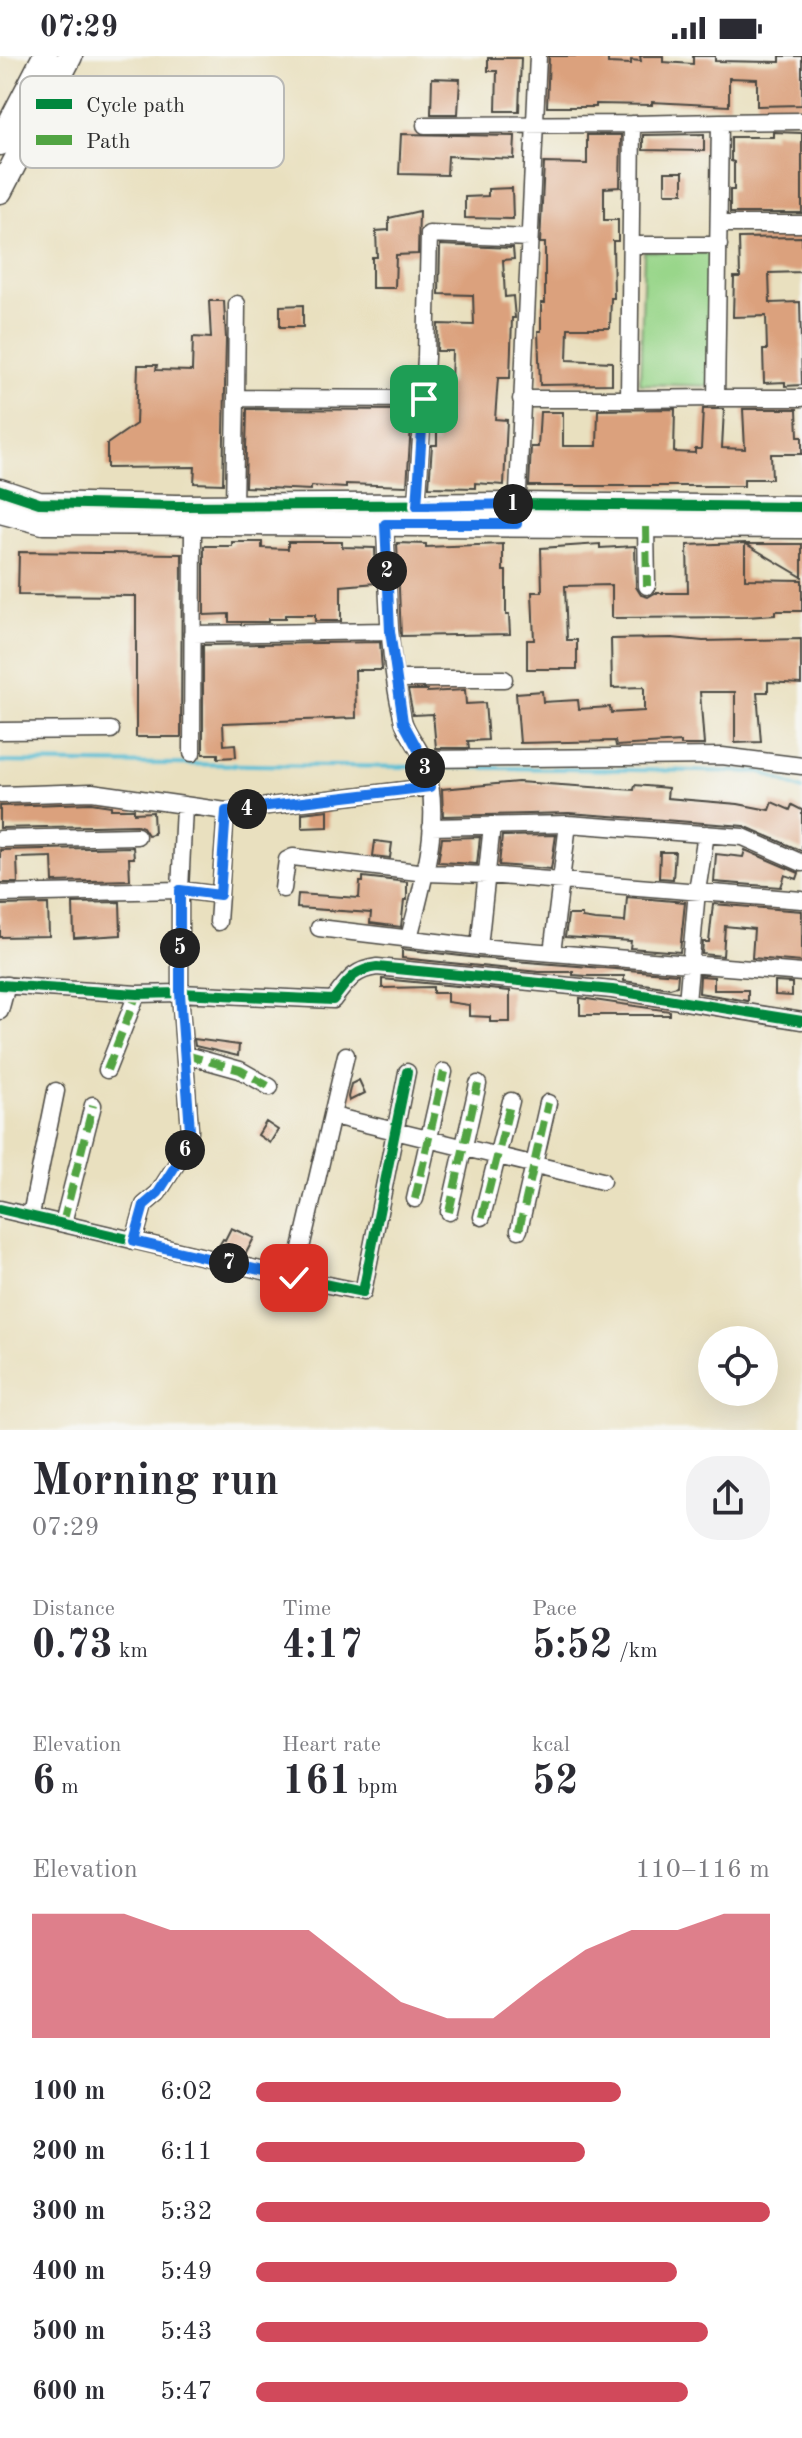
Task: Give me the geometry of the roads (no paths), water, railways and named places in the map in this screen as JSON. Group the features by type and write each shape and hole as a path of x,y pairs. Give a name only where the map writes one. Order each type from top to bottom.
{"main road":[{"path":"35,76 45,56"},
{"path":"60,76 70,56"},
{"path":"0,143 20,104"},
{"path":"0,191 20,152"}],"street":[{"path":"517,514 538,56"},
{"path":"425,125 802,121"},
{"path":"716,398 720,122"},
{"path":"629,399 632,124"},
{"path":"720,224 802,224"},
{"path":"417,506 429,234 529,238"},
{"path":"631,245 719,245"},
{"path":"234,505 237,304"},
{"path":"236,398 424,399"},
{"path":"521,399 802,398"},
{"path":"0,490 39,503 417,506 646,527 802,527"},
{"path":"0,512 43,523 385,524 517,514 802,507"},
{"path":"385,524 390,631 403,722 424,761 430,787 431,827 426,873 409,938"},
{"path":"192,753 193,525"},
{"path":"646,527 647,586"},
{"path":"192,634 390,631"},
{"path":"397,679 504,679"},
{"path":"0,731 111,730"},
{"path":"424,761 722,756 802,766"},
{"path":"0,795 92,792 226,811 430,787"},
{"path":"134,1241 144,1205 158,1193 188,1146 190,1130 180,993 184,807"},
{"path":"218,922 226,811"},
{"path":"431,827 568,824 743,837 802,863"},
{"path":"552,953 568,824"},
{"path":"479,947 492,825"},
{"path":"687,1002 697,891 706,834"},
{"path":"0,839 137,836"},
{"path":"283,889 289,858 426,873 802,900"},
{"path":"0,894 180,890 220,895"},
{"path":"319,928 479,947 802,973"},
{"path":"0,1011 4,985 137,994 333,1000 353,975 362,969 377,967 544,982 802,1021"},
{"path":"107,1070 137,994"},
{"path":"186,1055 240,1070 270,1087"},
{"path":"294,1278 346,1055"},
{"path":"0,1209 363,1292 407,1072"},
{"path":"415,1199 444,1072"},
{"path":"449,1212 478,1084"},
{"path":"31,1215 56,1091"},
{"path":"482,1217 511,1101"},
{"path":"519,1230 548,1103"},
{"path":"63,1223 93,1105"},
{"path":"333,1116 602,1181"}],"waterway":[{"path":"0,762 420,767"},
{"path":"429,767 762,772 802,790"}]}
